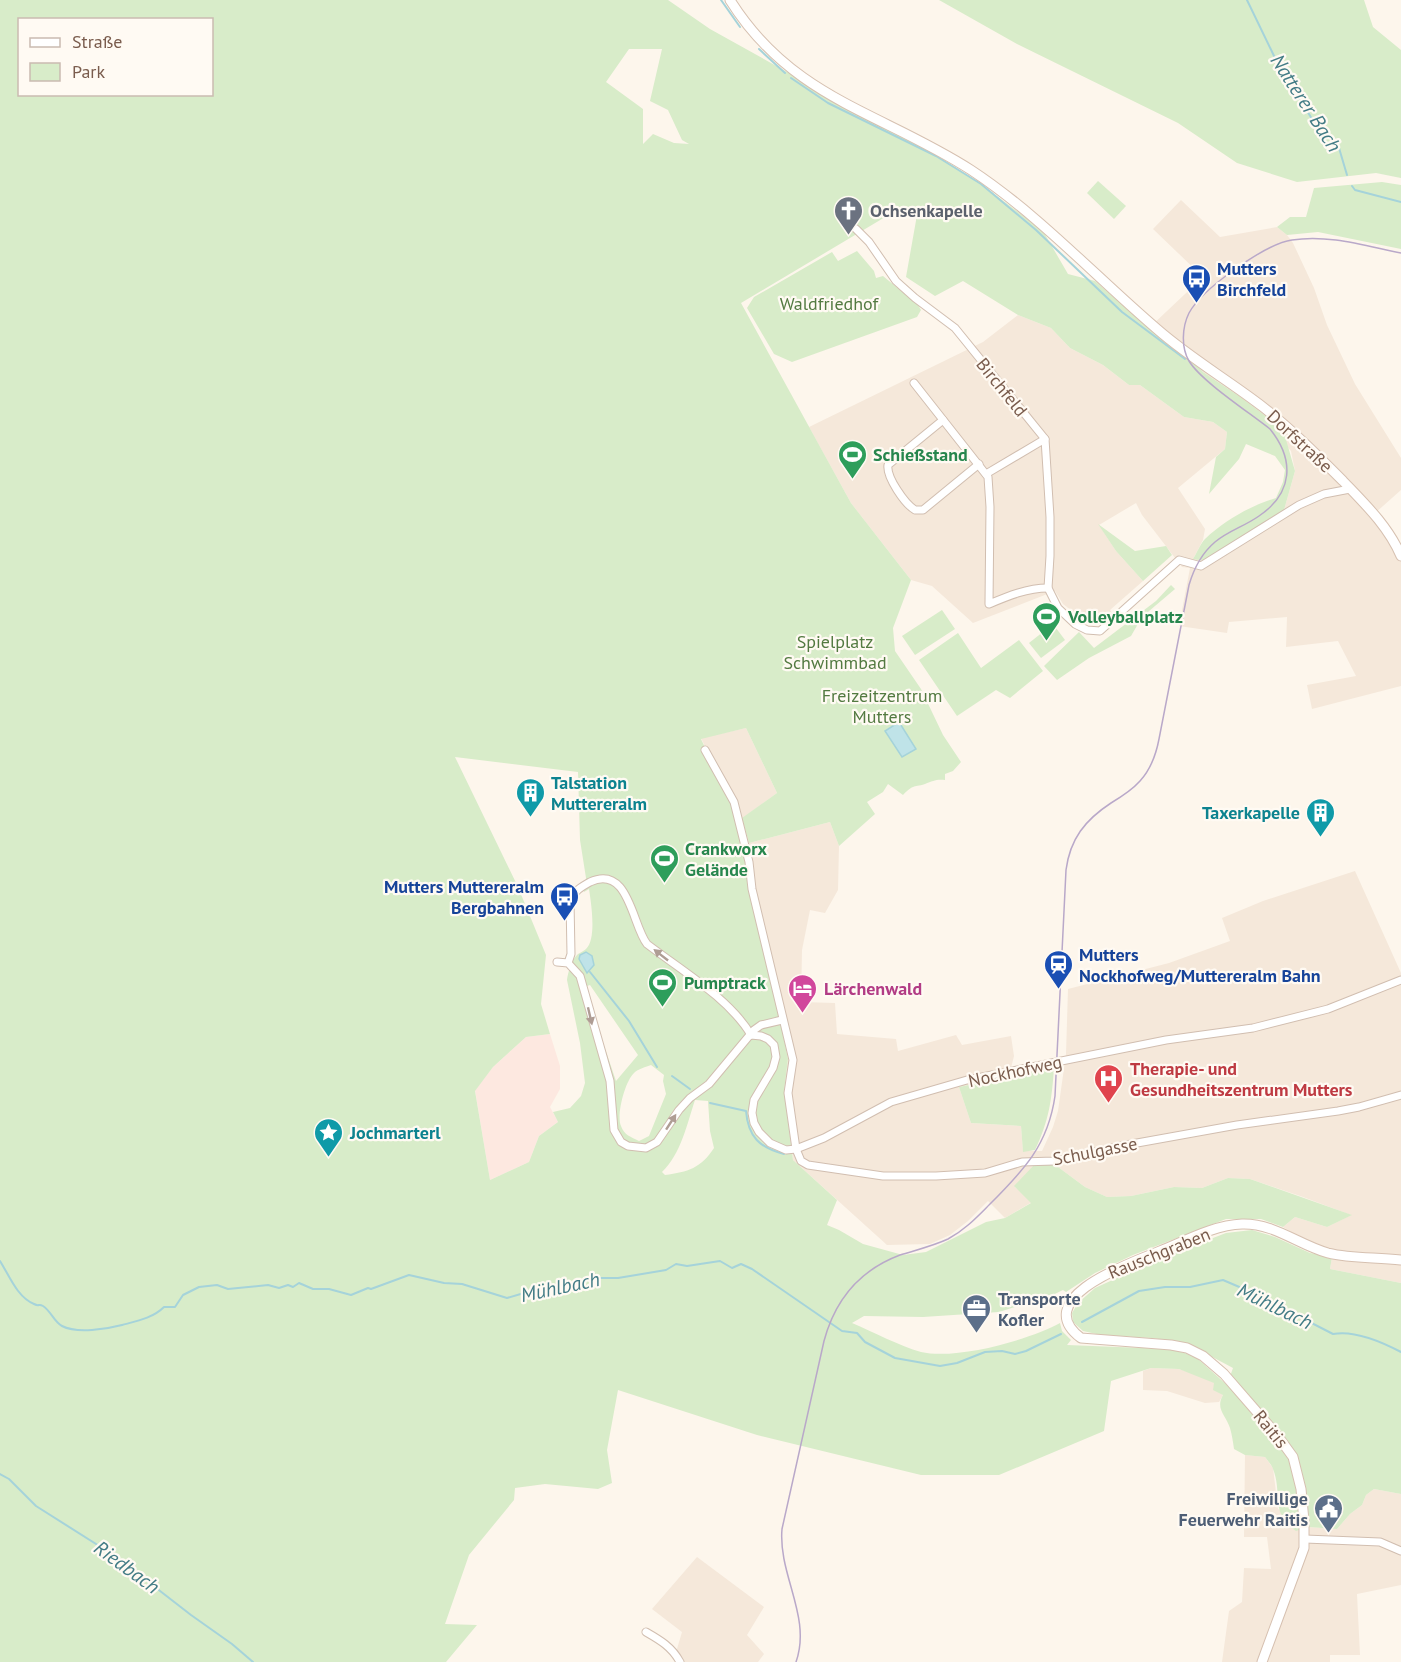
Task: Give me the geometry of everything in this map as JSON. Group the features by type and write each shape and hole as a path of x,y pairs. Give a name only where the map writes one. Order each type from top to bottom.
{"main road":[{"name":"Dorfstraße","path":"730,0 757,37 790,69 827,94 954,159 986,180 1012,200 1158,330 1282,423 1350,489 1388,532 1401,556"},
{"name":"Rauschgraben","path":"1187,1348 1145,1342 1081,1338 1067,1323 1066,1311 1075,1296 1099,1278 1195,1237 1240,1224 1254,1224 1270,1228 1326,1252 1351,1258 1401,1260"},
{"name":"Raitis","path":"1187,1348 1203,1356 1224,1374 1288,1449 1293,1457 1299,1478 1305,1539 1303,1553 1262,1662"}],"street":[{"name":"Birchfeld","path":"856,229 869,242 896,280 915,298 955,328 1045,439"},
{"path":"914,383 986,474 990,507 989,604 1019,592 1048,588"},
{"path":"943,420 888,465 890,476 907,504 915,510 923,510 979,464"},
{"path":"986,474 1045,439 1050,517 1048,588 1058,608 1076,624 1087,630 1100,631 1179,560 1201,566 1299,505 1324,494 1350,489"},
{"path":"705,750 734,802 749,862 752,889 793,1060 788,1093 796,1149 786,1149 770,1143 754,1123 752,1113 754,1100 773,1068 776,1057 774,1045 768,1039 751,1035"},
{"path":"568,963 571,954 570,901 576,891 597,880 607,879 617,885 627,897 647,944 723,1003 744,1024 751,1035"},
{"path":"557,962 568,963 582,981 592,1024 610,1081 614,1130 621,1142 628,1146 646,1148 657,1142 679,1110 690,1098 709,1084 754,1030 761,1025 782,1020"},
{"name":"Nockhofweg","path":"796,1149 824,1138 891,1102 967,1080 1166,1040 1253,1028 1328,1009 1401,980"},
{"name":"Schulgasse","path":"796,1149 801,1161 811,1166 884,1176 985,1173 1022,1162 1054,1161 1126,1145 1234,1126 1338,1112 1401,1095"},
{"path":"1305,1539 1380,1542 1401,1551"},
{"path":"646,1632 664,1642 676,1654 680,1662"}],"shaded area":[{"path":"1181,200 1220,237 1277,227 1287,235 1314,288 1327,325 1355,384 1401,458 1401,490 1374,514 1401,556 1401,686 1312,709 1307,685 1356,676 1338,641 1286,647 1287,617 1229,622 1227,633 1179,626 1190,568 1182,567 1142,515 1136,503 1099,525 1116,551 1143,581 1110,610 1112,613 1102,621 1092,623 1085,621 1063,604 1055,591 973,623 932,586 911,580 851,503 809,427 983,342 1018,315 1051,328 1070,348 1103,365 1129,385 1140,385 1184,417 1213,422 1227,432 1225,449 1178,488 1205,529 1203,540 1193,559 1284,510 1295,471 1291,451 1239,396 1203,372 1194,362 1149,328 1203,277 1153,229"},
{"path":"746,728 777,793 743,818 749,843 830,822 839,846 838,890 825,913 810,910 802,950 801,1002 835,1003 837,1034 896,1039 898,1051 956,1035 962,1045 1011,1036 1014,1056 1009,1076 959,1087 971,1123 1021,1126 1023,1151 1042,1151 1058,1111 1066,1054 1068,989 1169,963 1230,941 1222,918 1263,901 1355,871 1401,973 1401,1283 1330,1269 1332,1257 1283,1227 1295,1217 1327,1227 1351,1215 1303,1197 1250,1179 1228,1178 1202,1188 1174,1187 1131,1196 1107,1197 1085,1187 1054,1164 1015,1187 1032,1202 1005,1218 988,1201 950,1235 930,1244 887,1245 793,1160 784,1091 788,1059 780,1012 732,804 701,738"},
{"path":"550,1034 560,1066 560,1089 550,1107 558,1122 539,1136 529,1162 490,1180 475,1090 493,1067 526,1037"},
{"path":"1151,1368 1179,1369 1194,1374 1215,1383 1223,1395 1219,1402 1205,1403 1167,1391 1143,1390 1143,1371"},
{"path":"1245,1455 1265,1457 1273,1468 1278,1509 1308,1527 1337,1529 1350,1514 1362,1505 1366,1495 1374,1489 1401,1494 1401,1585 1357,1594 1360,1655 1330,1655 1330,1662 1222,1662 1229,1611 1242,1602 1244,1568 1271,1569 1267,1537 1244,1537"},
{"path":"697,1557 764,1607 747,1635 764,1654 758,1662 680,1662 677,1649 682,1632 652,1609"}],"green space":[{"path":"0,0 668,0 710,29 936,155 981,184 1043,231 1068,274 1095,281 1149,328 1194,362 1203,372 1283,429 1295,471 1284,510 1206,561 1193,559 1203,541 1229,520 1247,509 1276,498 1285,470 1275,456 1246,444 1239,459 1209,494 1216,457 1225,449 1227,432 1213,422 1184,417 1140,385 1129,385 1103,365 1070,348 1051,328 1018,315 963,281 935,296 906,277 917,215 902,207 741,303 851,503 911,580 893,628 895,651 921,689 943,735 961,762 953,771 945,774 945,780 935,780 913,787 903,795 888,784 883,792 867,802 875,814 839,846 830,822 749,843 742,818 777,793 746,728 701,739 732,804 744,838 788,1059 784,1091 793,1160 837,1200 827,1225 863,1244 903,1255 926,1252 986,1222 1005,1218 1031,1203 1014,1186 1034,1165 1054,1164 1085,1187 1107,1197 1131,1196 1174,1187 1202,1188 1228,1178 1250,1179 1352,1215 1327,1227 1295,1217 1283,1227 1261,1219 1226,1219 1133,1255 1095,1273 1066,1292 1063,1290 1036,1303 1034,1301 999,1312 923,1317 864,1316 852,1323 895,1343 921,1352 936,1354 973,1351 1012,1342 1060,1323 1062,1331 1071,1340 1067,1345 1169,1349 1185,1353 1198,1359 1227,1385 1233,1368 1186,1343 1101,1335 1083,1331 1073,1322 1072,1313 1078,1303 1095,1288 1161,1258 1226,1233 1252,1230 1275,1237 1310,1253 1332,1257 1330,1269 1401,1283 1401,1494 1374,1489 1366,1495 1362,1505 1350,1514 1337,1529 1308,1527 1296,1531 1282,1517 1279,1510 1276,1478 1265,1457 1245,1455 1234,1449 1230,1428 1220,1404 1223,1395 1213,1390 1214,1383 1179,1369 1151,1368 1111,1381 1104,1431 999,1475 921,1475 757,1435 618,1390 607,1450 612,1483 598,1489 545,1484 515,1488 514,1500 469,1555 445,1624 477,1625 446,1662 0,1662","holes":["629,49 662,49 650,101 668,110 682,140 689,144 674,143 653,134 643,144 643,109 606,82","455,757 578,772 580,840 586,878 584,892 589,889 592,911 589,944 574,959 567,980 580,1043 585,1083 581,1096 570,1108 553,1112 558,1122 539,1136 529,1162 490,1180 475,1091 493,1067 526,1037 550,1034 541,1004 546,955 518,887","590,985 638,1055 616,1081 595,1019 587,986","651,1065 664,1075 666,1094 649,1136 639,1141 624,1132 620,1121 621,1107 631,1077","695,1100 708,1101 710,1131 714,1148 699,1165 665,1175 662,1172 679,1148"]},
{"path":"939,0 1364,0 1373,27 1401,50 1401,178 1376,173 1297,182 1237,163 1178,123 1017,44"},
{"path":"1098,181 1126,206 1114,219 1087,193"},
{"path":"1382,182 1401,185 1401,249 1318,232 1287,235 1277,227 1290,217 1306,217 1314,188"},
{"name":"Waldfriedhof","path":"857,251 874,271 876,278 883,276 918,305 921,310 917,317 792,362 774,354 747,308 754,297 832,252 838,261"},
{"path":"1098,524 1135,551 1166,546 1172,555 1143,581 1116,551"},
{"path":"1171,585 1175,589 1142,617 1131,636 1089,658 1057,680 1044,666 1079,632 1094,648 1156,601"},
{"path":"942,610 955,629 915,655 902,636"},
{"name":"Volleyballplatz","path":"1053,624 1065,640 1041,658 1029,643"},
{"path":"958,633 981,668 1019,640 1043,671 1010,698 996,690 957,716 919,660"},
{"path":"1054,1067 1049,1110 1035,1150 1023,1152 1021,1126 971,1123 959,1087"}],"water":[{"path":"899,722 916,749 902,757 885,731"},
{"path":"586,952 592,956 594,965 587,973 579,959 580,955"}],"waterway":[{"path":"721,0 740,27"},
{"name":"Natterer Bach","path":"1247,0 1276,60 1312,119 1339,148 1347,175"},
{"path":"759,49 785,73"},
{"path":"791,78 828,103 936,156 981,184 1036,230 1122,312 1185,359"},
{"name":"Natterer Bach","path":"1352,186 1355,190 1401,202"},
{"path":"590,972 629,1021 657,1067"},
{"path":"672,1076 690,1089"},
{"path":"710,1103 746,1111 749,1128 757,1140 762,1145 784,1154"},
{"name":"Mühlbach","path":"0,1261 14,1285 28,1301 43,1306 62,1326 76,1330 116,1327 139,1320 155,1314 164,1307 175,1307 183,1295 199,1287 217,1285 228,1289 268,1285 279,1288 288,1285 293,1287 299,1283 313,1289 329,1289 351,1295 409,1275 444,1283 462,1284 507,1298 524,1293 559,1289 566,1284 599,1278 618,1278 666,1270 676,1264 687,1266 720,1261 732,1268 741,1264 752,1269 842,1331 857,1333 865,1342 895,1358 940,1366 957,1363 985,1352 1002,1351 1015,1354 1061,1334"},
{"name":"Mühlbach","path":"1082,1322 1139,1291 1165,1287 1190,1287 1223,1280 1333,1334 1359,1335 1401,1352"},
{"name":"Riedbach","path":"0,1474 9,1479 36,1506 115,1556 253,1662"}],"tram line":[{"path":"796,1662 800,1645 800,1629 798,1612 785,1563 782,1529 829,1326 842,1300 861,1278 886,1261 948,1239 960,1232 1014,1180 1033,1156 1047,1129 1055,1096 1066,870 1071,849 1086,823 1137,784 1152,762 1159,739 1189,585 1199,561 1210,546 1220,538 1254,520 1270,507 1284,487 1287,476 1284,452 1270,429 1204,378 1186,356 1183,337 1189,313 1220,280 1280,243 1306,239 1333,240 1401,253"}],"place":[{"name":"Ochsenkapelle","path":"849,236"},
{"name":"Mutters Birchfeld","path":"1196,304"},
{"name":"Schießstand","path":"852,480"},
{"name":"Volleyballplatz","path":"1047,642"},
{"name":"Talstation Muttereralm","path":"530,818"},
{"name":"Taxerkapelle","path":"1321,838"},
{"name":"Crankworx Gelände","path":"664,884"},
{"name":"Mutters Muttereralm Bergbahnen","path":"565,922"},
{"name":"Mutters Nockhofweg/Muttereralm Bahn","path":"1058,990"},
{"name":"Pumptrack","path":"663,1008"},
{"name":"Lärchenwald","path":"803,1014"},
{"name":"Therapie- und Gesundheitszentrum Mutters","path":"1109,1104"},
{"name":"Jochmarterl","path":"329,1158"},
{"name":"Transporte Kofler","path":"977,1334"},
{"name":"Freiwillige Feuerwehr Raitis","path":"1329,1534"}],"park label":[{"name":"Spielplatz Schwimmbad","path":"835,651"},
{"name":"Freizeitzentrum Mutters","path":"882,705"}]}
